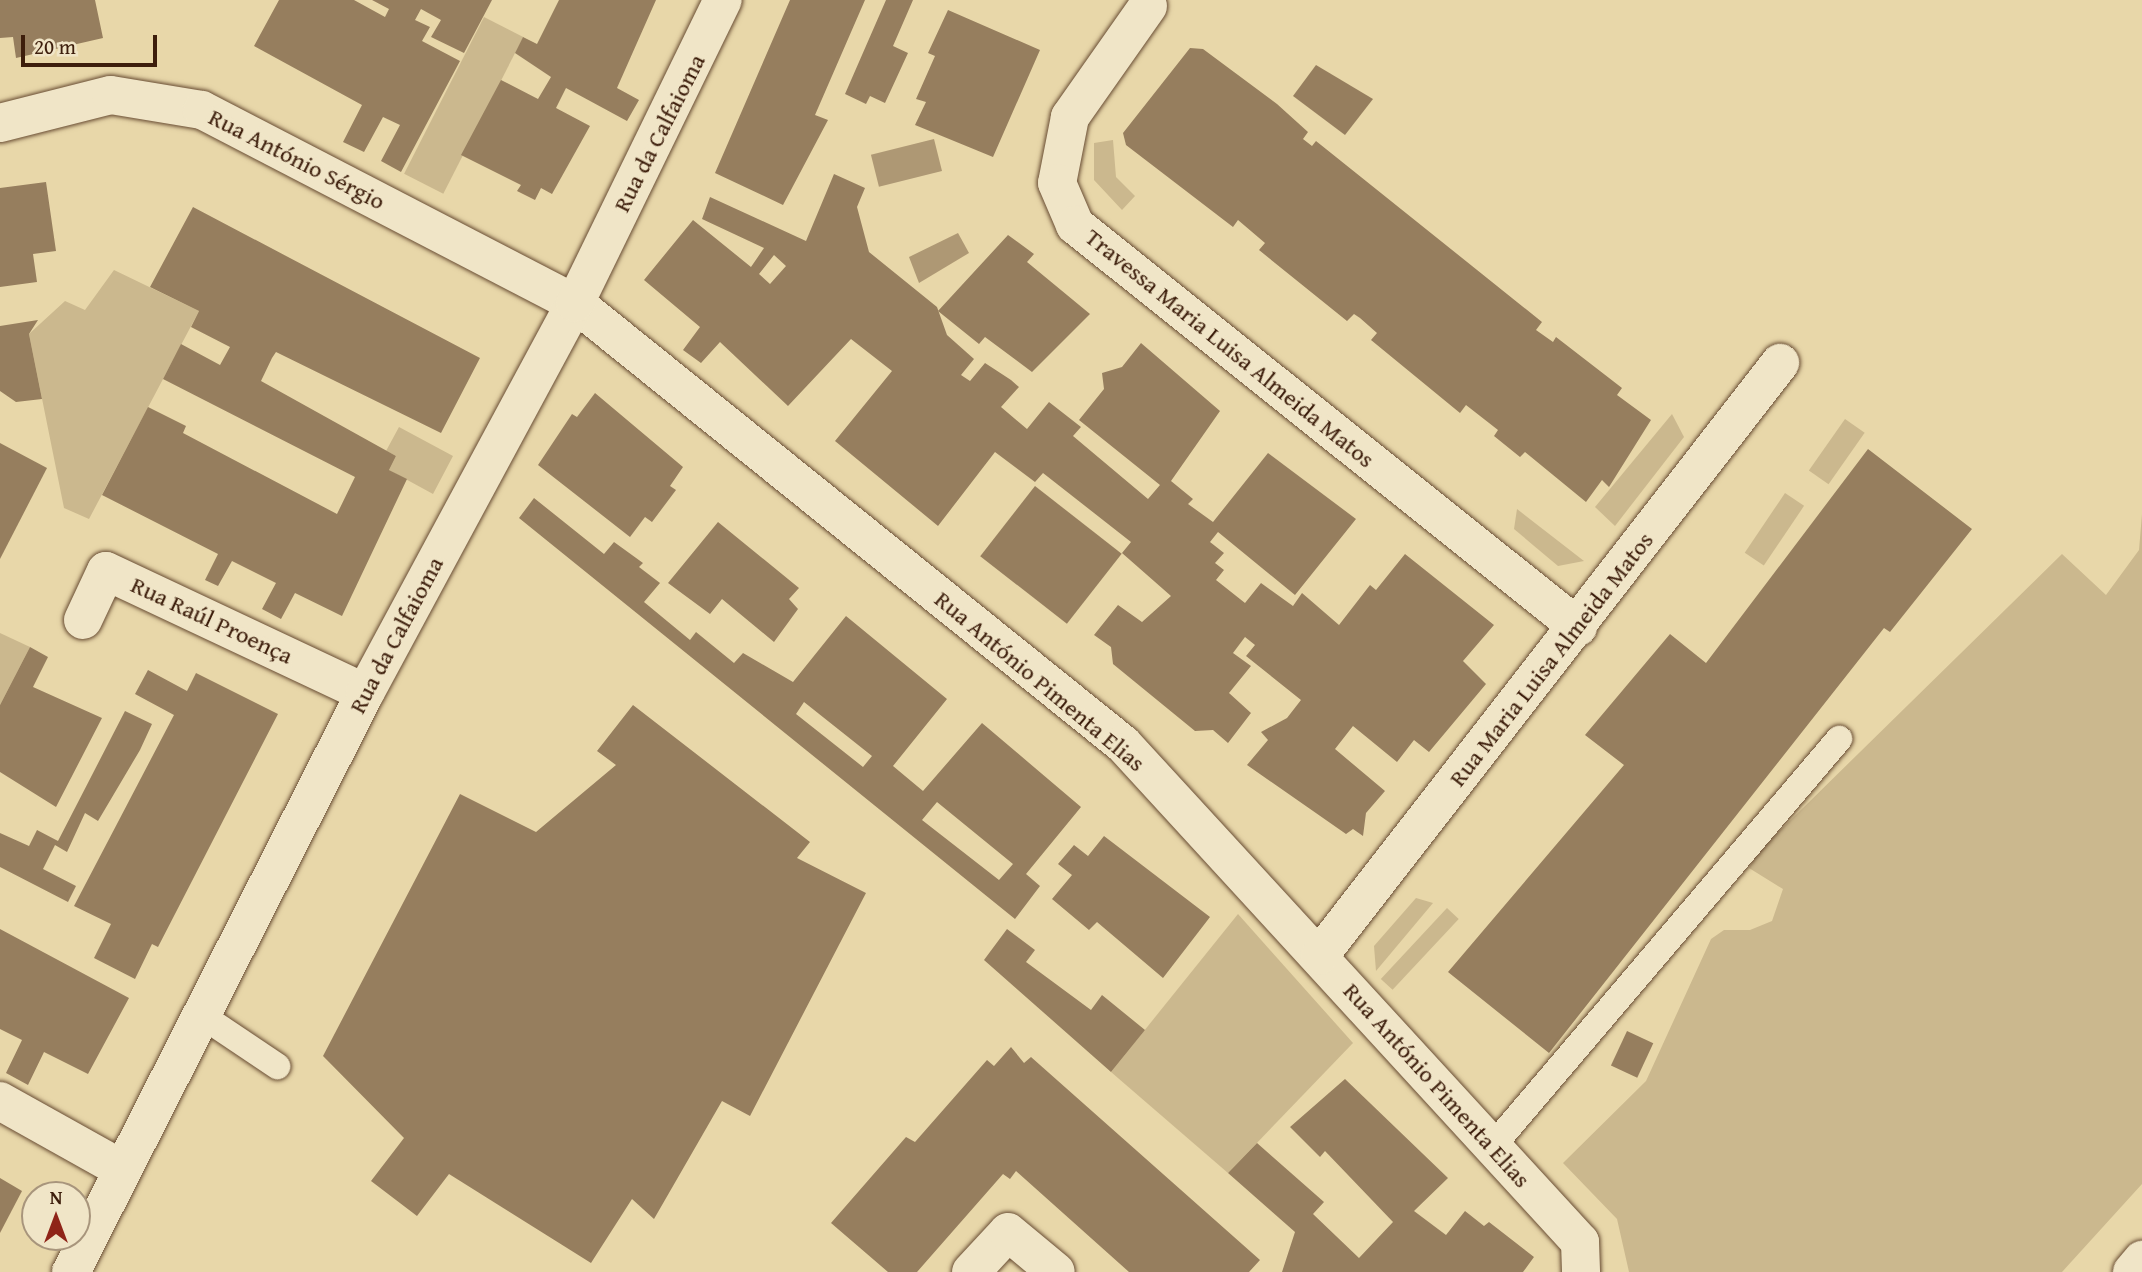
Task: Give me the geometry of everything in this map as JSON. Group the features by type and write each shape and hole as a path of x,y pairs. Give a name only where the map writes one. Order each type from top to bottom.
{"street":[{"name":"Rua da Calfaioma","path":"71,1272 120,1168 365,693 575,303 723,0"},
{"name":"Travessa Maria Luisa Almeida Matos","path":"1148,6 1070,117 1057,183 1075,225 1578,627"},
{"name":"Rua António Sérgio","path":"0,123 111,95 202,110 575,303"},
{"name":"Rua António Pimenta Elias","path":"575,303 1124,744 1580,1241 1581,1272"},
{"name":"Rua Maria Luisa Almeida Matos","path":"1320,955 1578,627 1780,363"},
{"name":"Rua Raúl Proença","path":"83,620 106,571 365,693"},
{"path":"0,1101 120,1168"},
{"path":"971,1272 1008,1232 1056,1272"},
{"path":"2132,1272 2142,1260"}],"lane":[{"path":"1492,1147 1839,739"},
{"path":"201,1015 277,1066"}],"shaded area":[{"path":"484,17 523,37 443,194 404,174"},
{"path":"934,139 942,171 879,187 871,155"},
{"path":"1113,140 1116,177 1135,196 1122,210 1094,180 1094,143"},
{"path":"958,233 969,253 919,283 909,257"},
{"path":"114,270 199,311 89,519 64,508 29,334 65,301 85,310"},
{"path":"1672,414 1684,437 1615,526 1595,507"},
{"path":"1845,419 1865,433 1829,484 1809,471"},
{"path":"399,427 453,456 433,494 389,470 396,456 386,451"},
{"path":"1785,493 1804,506 1764,566 1745,553"},
{"path":"1517,509 1584,561 1558,566 1514,529"},
{"path":"2142,514 2142,1184 2062,1272 1629,1272 1617,1219 1563,1163 1646,1081 1711,939 1724,930 1750,930 1772,921 1783,889 1749,868 1758,852 2062,554 2106,595 2139,550"},
{"path":"0,633 30,647 0,705"},
{"path":"1416,898 1433,903 1376,971 1374,946"},
{"path":"1447,908 1459,919 1393,990 1381,979"},
{"path":"1238,914 1353,1043 1228,1173 1111,1072"}],"building":[{"path":"0,0 95,0 103,38 16,58 13,37 0,38"},
{"path":"279,0 354,0 385,17 389,9 372,0 492,0 464,53 431,37 441,20 421,9 415,20 430,27 422,41 460,61 401,172 381,161 400,125 383,117 364,152 343,142 362,105 254,46"},
{"path":"559,0 656,0 617,88 639,100 627,121 566,88 556,108 590,126 552,194 541,188 535,200 517,191 521,185 461,155 501,80 538,99 551,77 515,53 523,37 537,44"},
{"path":"790,0 865,0 815,115 828,120 783,205 715,173"},
{"path":"886,0 913,0 893,46 908,53 885,103 870,96 866,104 845,94"},
{"path":"948,10 1040,50 993,157 915,125 926,102 916,99 935,56 928,53"},
{"path":"1190,48 1203,49 1277,104 1308,132 1303,139 1312,146 1316,141 1542,322 1536,330 1553,342 1556,337 1622,388 1617,395 1651,420 1609,487 1602,480 1586,502 1525,452 1520,457 1494,436 1498,430 1466,405 1460,413 1371,340 1377,333 1360,318 1354,314 1347,321 1259,250 1265,243 1238,220 1233,227 1126,145 1123,133"},
{"path":"1316,65 1373,99 1345,135 1293,96"},
{"path":"834,174 865,188 857,207 869,252 937,307 947,335 974,359 961,375 970,381 985,363 1011,380 1019,387 1001,407 1027,429 1049,402 1081,427 1073,436 1148,499 1160,485 1079,420 1104,389 1102,373 1122,367 1141,343 1220,411 1171,481 1193,499 1188,504 1213,522 1268,453 1356,519 1295,595 1218,532 1210,542 1224,553 1215,563 1224,570 1216,580 1245,603 1261,583 1293,606 1302,593 1339,625 1370,585 1376,590 1405,554 1494,625 1463,661 1486,684 1429,752 1414,740 1397,762 1353,726 1335,749 1385,791 1366,813 1363,836 1353,829 1346,834 1247,765 1268,740 1261,732 1287,718 1301,700 1246,656 1255,645 1245,637 1233,653 1251,666 1229,693 1251,713 1228,743 1213,730 1195,731 1113,664 1111,647 1094,635 1118,605 1142,622 1171,596 1122,553 1131,542 1043,473 1035,482 995,452 938,526 835,441 892,371 851,339 788,406 720,342 701,363 683,350 700,327 644,280 693,220 751,267 764,248 702,219 710,197 806,241","holes":["774,255 786,266 770,284 759,274"]},
{"path":"46,182 56,251 33,254 37,282 0,287 0,188"},
{"path":"193,207 480,358 441,433 276,352 272,358 261,381 396,456 389,470 407,479 342,616 295,593 281,619 262,609 276,583 232,561 218,586 205,580 218,554 102,495 148,407 186,426 183,433 337,514 355,477 163,379 181,344 220,365 230,347 191,327 199,311 150,287"},
{"path":"1008,235 1034,254 1027,262 1090,314 1032,372 985,337 979,344 938,311"},
{"path":"38,320 29,334 42,399 16,402 0,391 0,326"},
{"path":"595,393 683,467 670,486 676,490 652,522 645,517 630,537 538,465 572,414 577,417"},
{"path":"0,443 47,468 0,559"},
{"path":"1868,449 1972,529 1890,632 1884,628 1549,1053 1448,972 1624,765 1585,735 1670,634 1706,663"},
{"path":"1035,486 1122,554 1067,624 980,556"},
{"path":"534,498 604,554 614,542 643,563 639,567 660,583 644,602 690,640 696,632 734,663 743,653 793,682 846,616 947,699 893,766 923,791 982,723 1081,807 1026,874 1040,886 1015,919 519,518","holes":["804,702 872,756 863,767 796,714","937,802 1013,864 999,880 922,820"]},
{"path":"718,522 799,588 789,599 798,609 774,642 722,599 710,614 668,583"},
{"path":"30,647 48,657 33,687 102,718 56,807 0,772 0,705"},
{"path":"148,670 187,691 196,673 278,714 158,947 152,944 135,979 94,958 111,924 74,906 174,715 135,694"},
{"path":"633,705 810,842 797,858 866,893 750,1116 722,1101 654,1219 632,1199 591,1263 449,1174 417,1216 371,1181 404,1138 323,1056 460,794 536,832 616,765 597,751"},
{"path":"125,711 152,724 140,750 98,821 85,813 67,852 55,845 43,869 76,886 68,902 0,867 0,833 29,846 37,830 58,841"},
{"path":"1104,836 1210,917 1163,978 1097,922 1089,930 1052,899 1072,875 1058,864 1074,845 1088,856"},
{"path":"0,929 129,998 88,1074 44,1052 28,1085 6,1073 22,1040 0,1029"},
{"path":"1007,929 1035,950 1026,962 1091,1010 1102,995 1145,1030 1111,1072 984,960"},
{"path":"1627,1031 1653,1043 1637,1078 1611,1065"},
{"path":"1011,1047 1024,1063 1031,1057 1260,1260 1249,1272 1129,1272 1016,1171 1010,1179 1003,1174 917,1272 888,1272 831,1223 906,1137 915,1142 987,1060 994,1066"},
{"path":"1345,1079 1448,1178 1414,1211 1446,1235 1465,1211 1484,1226 1489,1222 1534,1257 1523,1272 1282,1272 1295,1232 1228,1173 1257,1143 1324,1202 1313,1214 1359,1258 1393,1222 1325,1151 1320,1157 1290,1127"},
{"path":"0,1178 21,1193 0,1233"}]}
